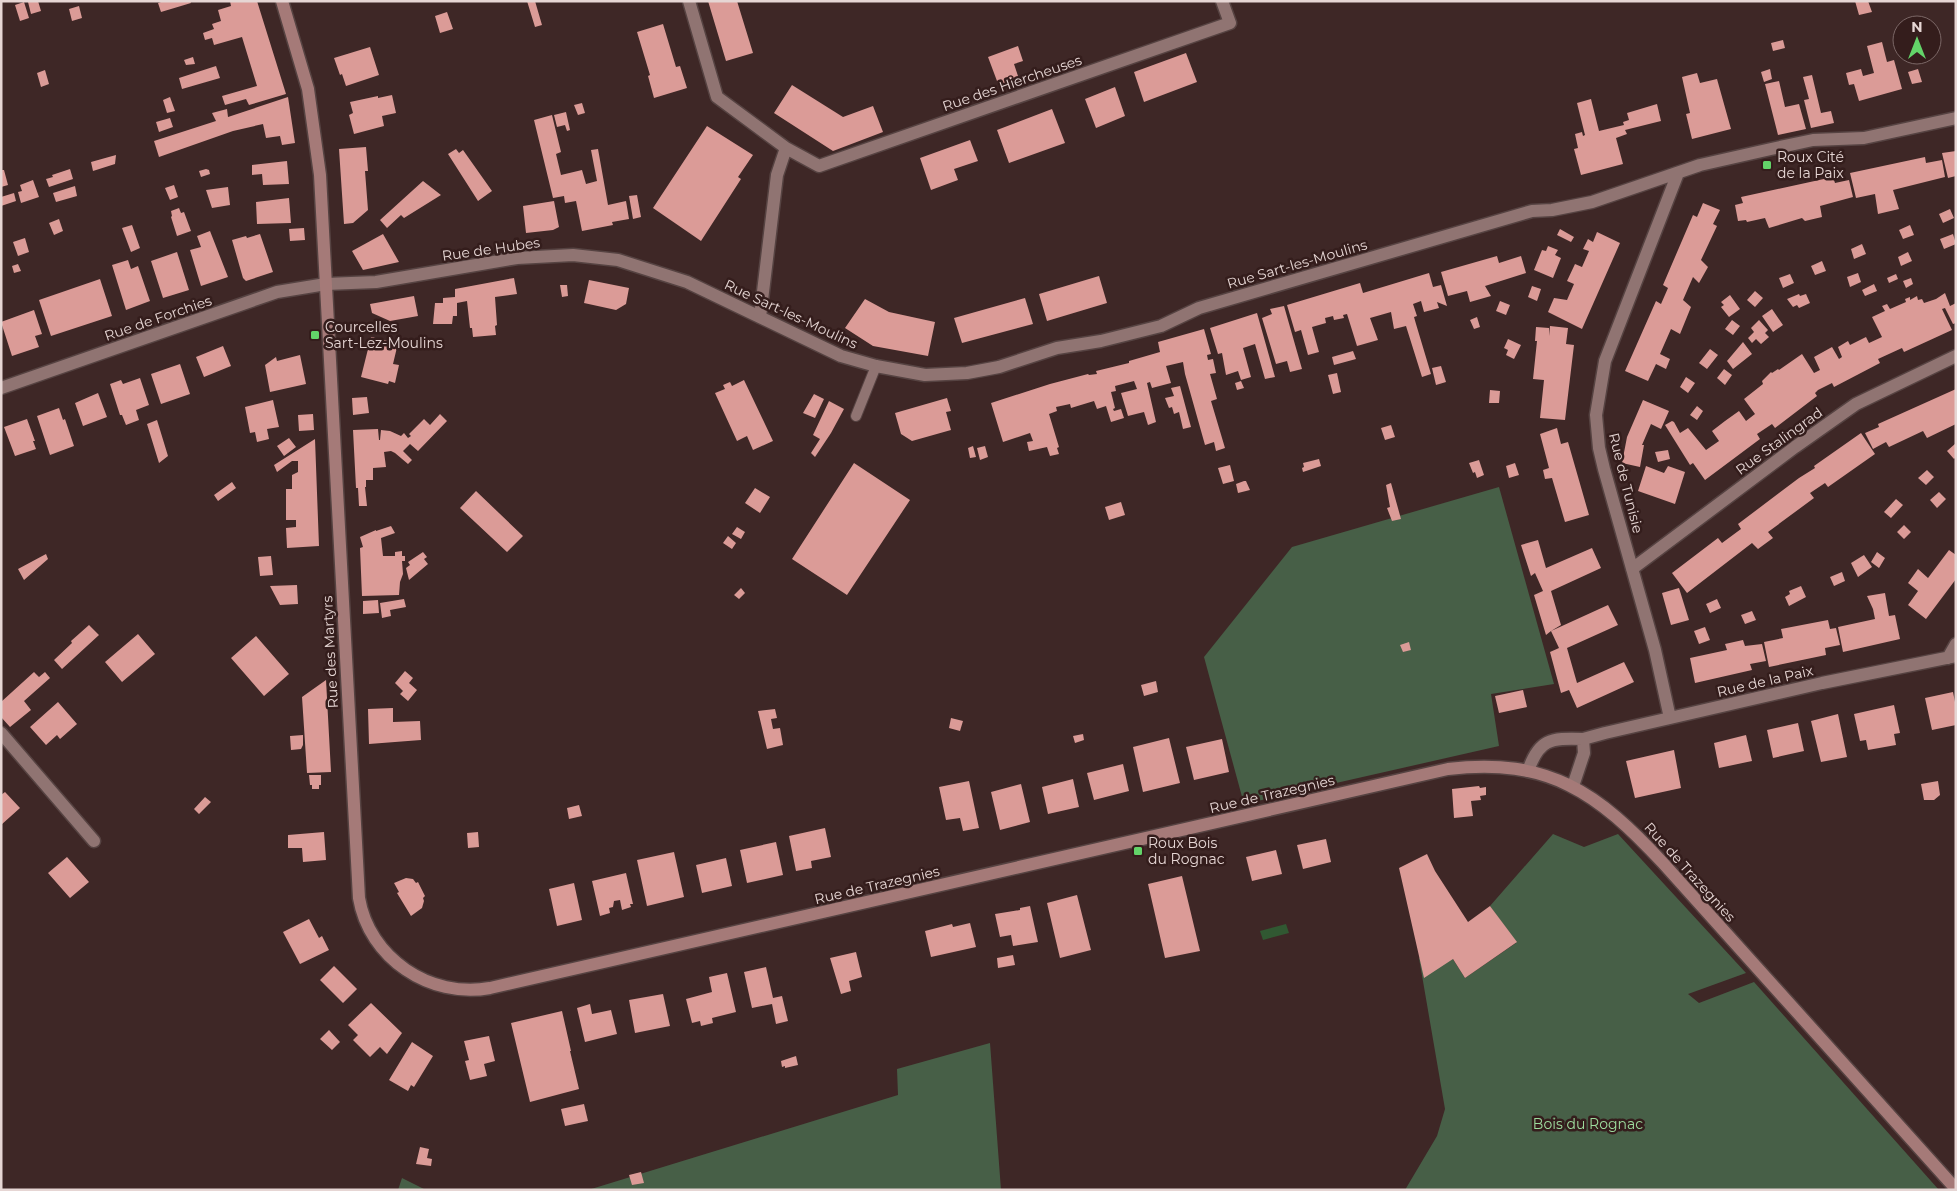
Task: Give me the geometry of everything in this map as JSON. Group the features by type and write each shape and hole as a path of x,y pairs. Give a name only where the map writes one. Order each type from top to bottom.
{"main road":[{"name":"Rue des Martyrs","path":"282,1 308,89 320,175 358,898 368,928 383,950 409,973 434,984"},
{"name":"Rue de Trazegnies","path":"434,984 474,991 508,985 1448,769 1491,767 1528,771 1556,779 1586,793 1613,813 1648,847 1956,1189"}],"street":[{"path":"690,1 717,97 786,148 777,175 760,317"},
{"name":"Rue des Hiercheuses","path":"786,148 819,166 1230,23 1222,1"},
{"name":"Rue Sart-les-Moulins","path":"660,272 687,282 840,356 876,366 926,376 966,373 999,367 1057,348 1101,341 1160,326 1199,308 1532,211 1552,210 1592,202 1700,165 1813,140 1864,138 1956,118"},
{"name":"Rue de Tunisie","path":"1670,718 1655,650 1599,448 1596,415 1604,361 1678,173"},
{"name":"Rue de Hubes","path":"326,284 376,282 517,258 573,255 618,260 660,272"},
{"name":"Rue de Forchies","path":"1,388 277,292 326,284"},
{"name":"Rue Stalingrad","path":"1632,569 1788,452 1856,404 1956,356"},
{"path":"1952,657 1956,644"},
{"name":"Rue de la Paix","path":"1528,771 1538,749 1546,743 1562,738 1583,739 1604,732 1822,683 1952,657"},
{"path":"1,733 94,841"},
{"path":"1573,786 1584,753 1583,739"}],"lane":[{"path":"856,416 876,366"}],"green space":[{"path":"1499,487 1554,684 1491,694 1499,746 1244,804 1204,657 1292,547"},
{"name":"Bois du Rognac","path":"1553,834 1584,847 1618,834 1746,973 1688,994 1699,1003 1754,982 1939,1190 1405,1190 1437,1136 1445,1109 1419,958 1442,942 1465,978 1516,943 1490,906"},
{"path":"990,1043 1001,1190 588,1190 898,1095 897,1069"},
{"path":"402,1178 426,1190 398,1190"}],"shaded area":[{"path":"1286,924 1289,933 1263,940 1260,931"}],"building":[{"path":"38,1 41,11 31,14 28,2"},
{"path":"164,1 190,1 191,3 161,12 158,3"},
{"path":"230,1 257,1 286,94 249,105 246,99 225,105 222,96 257,86 242,37 214,45 212,38 205,40 203,33 214,29 212,24 221,21 218,10 231,6"},
{"path":"527,1 535,1 542,25 535,27"},
{"path":"708,1 737,1 753,53 726,61"},
{"path":"1855,1 1868,1 1872,12 1859,15"},
{"path":"24,2 29,18 20,21 15,5"},
{"path":"79,6 82,18 72,21 69,9"},
{"path":"447,12 453,29 440,33 435,16"},
{"path":"663,24 676,67 680,66 687,88 654,98 648,76 650,75 637,32"},
{"path":"1783,40 1785,48 1773,51 1771,43"},
{"path":"1882,42 1887,62 1892,61 1892,65 1895,65 1902,89 1859,101 1854,84 1849,85 1846,73 1861,69 1863,76 1874,73 1867,46"},
{"path":"1018,46 1023,61 1014,64 1020,82 1000,89 988,57"},
{"path":"370,47 379,75 346,86 334,58"},
{"path":"1186,53 1197,82 1144,102 1134,72"},
{"path":"193,57 195,64 186,65 184,60"},
{"path":"216,66 220,78 182,89 179,78"},
{"path":"1770,69 1772,79 1764,82 1761,72"},
{"path":"1918,69 1922,82 1912,84 1908,72"},
{"path":"45,70 49,84 41,87 37,73"},
{"path":"1697,73 1700,83 1717,79 1731,129 1692,139 1686,114 1690,113 1682,77"},
{"path":"1812,75 1821,113 1831,111 1834,123 1811,128 1804,100 1809,99 1803,77"},
{"path":"1779,81 1785,107 1799,104 1806,129 1778,135 1765,84"},
{"path":"792,85 843,117 873,106 883,132 833,151 774,113"},
{"path":"1115,87 1125,116 1096,128 1085,99"},
{"path":"392,95 396,113 382,116 384,126 354,134 349,115 353,113 350,102"},
{"path":"170,97 175,111 167,113 163,100"},
{"path":"288,97 295,143 282,145 280,136 266,138 263,124 233,131 159,157 154,141 216,121 212,113 227,109 228,117"},
{"path":"1591,99 1599,131 1624,125 1623,122 1629,120 1627,113 1657,104 1661,121 1625,130 1627,134 1616,138 1623,164 1581,175 1574,149 1578,148 1575,134 1582,132 1583,136 1585,135 1577,103"},
{"path":"582,103 585,113 578,115 574,105"},
{"path":"1052,109 1065,143 1009,163 997,130"},
{"path":"566,112 570,130 567,131 565,125 557,127 554,115"},
{"path":"552,115 561,152 556,154 561,175 582,170 586,184 597,181 591,150 598,149 608,205 626,201 629,219 612,222 613,225 582,231 576,201 565,203 564,196 553,198 534,120"},
{"path":"170,118 173,127 159,132 156,122"},
{"path":"707,126 753,155 738,177 741,179 701,241 653,208"},
{"path":"970,140 978,161 954,169 958,180 931,190 920,158"},
{"path":"366,147 368,171 365,171 368,210 353,223 344,224 339,149"},
{"path":"456,149 459,153 463,150 492,191 478,201 448,154"},
{"path":"1956,151 1956,176 1948,178 1942,153"},
{"path":"116,155 115,164 93,171 91,162"},
{"path":"1925,157 1926,163 1942,160 1945,177 1893,190 1899,209 1878,214 1875,194 1856,198 1850,173"},
{"path":"287,161 289,184 263,185 262,174 252,175 252,165"},
{"path":"70,169 73,179 49,187 46,179"},
{"path":"1,170 4,170 8,185 1,187"},
{"path":"209,170 210,174 201,177 199,171"},
{"path":"1833,177 1835,183 1849,180 1853,197 1820,206 1822,217 1805,221 1802,218 1769,228 1765,218 1747,222 1746,220 1738,221 1735,205 1743,203 1741,197"},
{"path":"33,180 39,197 21,203 18,192 22,191 20,185"},
{"path":"423,181 441,195 404,218 401,215 387,228 380,220"},
{"path":"174,185 178,197 170,200 165,188"},
{"path":"75,186 77,196 56,202 53,193"},
{"path":"228,187 230,205 212,208 206,190"},
{"path":"14,193 16,201 1,206 1,197"},
{"path":"637,195 641,217 633,219 629,196"},
{"path":"289,198 291,223 257,224 256,202"},
{"path":"554,201 559,227 553,230 526,233 523,206"},
{"path":"1703,203 1720,210 1713,224 1717,226 1701,260 1708,267 1699,283 1693,277 1683,300 1691,307 1680,334 1671,329 1660,354 1670,359 1666,369 1656,364 1648,381 1625,371 1656,301 1661,304 1668,288 1663,285 1693,215 1697,217"},
{"path":"179,208 181,213 184,212 191,231 177,236 171,211"},
{"path":"1950,209 1954,218 1943,223 1939,214"},
{"path":"59,219 63,231 54,235 49,223"},
{"path":"132,225 140,248 131,252 122,228"},
{"path":"1910,225 1914,235 1903,239 1899,230"},
{"path":"304,228 305,240 290,241 289,229"},
{"path":"1560,229 1574,237 1571,242 1557,235"},
{"path":"210,231 228,277 201,286 190,250 201,247 197,236"},
{"path":"1597,232 1620,243 1582,329 1548,312 1554,298 1567,300 1574,284 1567,281 1575,264 1582,267 1589,251 1583,249 1588,239 1593,242"},
{"path":"260,234 273,272 246,281 243,278 232,240"},
{"path":"383,234 399,262 363,270 352,251"},
{"path":"1953,234 1956,244 1944,249 1940,239"},
{"path":"25,238 29,252 18,256 13,242"},
{"path":"1862,244 1866,254 1854,259 1851,249"},
{"path":"1548,246 1558,250 1555,255 1561,258 1553,278 1534,270 1542,250 1546,251"},
{"path":"177,252 189,290 163,298 151,261"},
{"path":"1908,252 1912,261 1901,266 1898,257"},
{"path":"1497,256 1499,263 1521,256 1526,273 1485,286 1491,296 1470,302 1467,291 1448,296 1441,272"},
{"path":"128,260 131,269 138,266 150,301 126,310 112,265"},
{"path":"1822,261 1826,271 1815,275 1811,266"},
{"path":"18,264 21,271 14,273 12,266"},
{"path":"1429,273 1433,287 1441,285 1447,306 1437,302 1439,308 1424,312 1421,301 1413,304 1417,316 1414,317 1431,374 1422,377 1406,326 1394,329 1391,312 1370,318 1378,340 1357,346 1347,314 1343,315 1344,318 1334,320 1333,316 1325,318 1326,323 1312,327 1319,352 1308,355 1301,330 1295,332 1287,305 1360,283 1363,293"},
{"path":"1858,273 1861,282 1850,287 1847,277"},
{"path":"1790,274 1794,283 1783,288 1779,278"},
{"path":"1896,274 1898,279 1889,283 1887,278"},
{"path":"1099,276 1107,303 1047,321 1039,294"},
{"path":"514,278 517,294 495,297 496,335 473,337 467,301 457,303 457,316 453,316 452,324 433,324 435,303 443,303 443,298 455,297 455,289"},
{"path":"1911,278 1913,284 1906,288 1903,281"},
{"path":"100,279 112,316 51,336 39,300"},
{"path":"589,280 629,288 626,304 616,310 584,303"},
{"path":"1874,284 1877,291 1865,296 1862,290"},
{"path":"560,285 567,285 568,296 562,297"},
{"path":"1532,286 1541,289 1537,301 1528,297"},
{"path":"1755,291 1763,298 1755,307 1747,300"},
{"path":"1945,293 1950,306 1956,303 1956,323 1953,324 1945,308 1942,309 1952,330 1904,352 1902,348 1878,359 1880,363 1834,387 1832,383 1818,390 1815,393 1817,396 1775,428 1772,424 1757,434 1760,439 1705,480 1693,463 1690,465 1665,425 1672,421 1674,422 1680,433 1688,428 1706,450 1719,441 1712,431 1725,421 1739,411 1746,421 1755,414 1744,399 1763,384 1762,381 1771,372 1779,370 1802,354 1814,373 1820,370 1814,357 1832,347 1839,359 1842,357 1838,347 1848,341 1850,345 1866,337 1869,343 1882,337 1872,317 1885,311 1882,306 1887,304 1890,309 1906,302 1905,299 1910,297 1910,300 1917,296 1918,300 1922,299 1924,303 1936,299"},
{"path":"1799,294 1800,296 1806,294 1810,303 1799,308 1797,305 1793,307 1787,299"},
{"path":"1730,295 1740,309 1729,317 1721,307 1724,305 1721,302"},
{"path":"414,296 418,316 390,321 372,313 370,304"},
{"path":"1025,298 1033,324 962,343 954,318"},
{"path":"865,299 889,312 935,322 928,356 873,346 845,328"},
{"path":"1500,301 1510,305 1506,315 1496,311"},
{"path":"1284,306 1302,369 1290,372 1287,361 1276,364 1262,318 1272,314 1270,309"},
{"path":"1772,309 1783,325 1773,332 1762,316"},
{"path":"34,310 42,334 35,336 39,347 12,356 1,322"},
{"path":"1257,313 1275,377 1265,379 1255,344 1243,348 1251,377 1241,380 1238,371 1226,375 1222,353 1218,354 1210,328"},
{"path":"1477,317 1480,327 1474,329 1470,320"},
{"path":"1732,320 1740,326 1733,335 1725,329"},
{"path":"1759,320 1768,330 1765,333 1769,337 1761,344 1756,339 1752,343 1748,338 1754,332 1751,328"},
{"path":"1550,326 1568,328 1566,344 1574,345 1565,420 1540,418 1544,380 1533,379 1537,341 1535,341 1536,327 1549,328 1549,336"},
{"path":"1204,329 1211,354 1207,355 1208,360 1213,359 1216,373 1210,374 1217,399 1211,401 1225,448 1216,451 1214,442 1205,445 1183,362 1166,366 1171,383 1152,388 1150,382 1147,383 1156,422 1148,425 1144,412 1128,416 1121,393 1137,389 1134,381 1115,386 1116,391 1111,392 1114,411 1121,409 1124,418 1111,422 1106,406 1097,409 1094,401 1071,408 1070,404 1056,407 1057,411 1049,414 1059,447 1057,448 1059,454 1050,456 1047,447 1029,451 1027,442 1033,441 1030,433 1003,442 991,403 1050,384 1088,374 1097,374 1096,371 1129,363 1129,361 1160,352 1158,342"},
{"path":"371,337 398,343 393,364 399,365 395,383 389,381 388,384 361,377"},
{"path":"1508,339 1521,345 1514,359 1506,355 1508,350 1504,348"},
{"path":"1743,342 1752,354 1733,369 1727,361"},
{"path":"223,346 231,366 204,377 196,357"},
{"path":"1710,349 1718,355 1707,369 1699,363"},
{"path":"1353,351 1356,359 1334,365 1332,357"},
{"path":"300,355 306,384 270,392 265,365 276,357 277,361"},
{"path":"180,364 190,394 161,404 151,374"},
{"path":"1441,366 1446,382 1436,385 1432,368"},
{"path":"1724,369 1732,375 1725,385 1717,378"},
{"path":"1337,373 1341,392 1333,394 1328,375"},
{"path":"1686,377 1695,383 1688,393 1680,387"},
{"path":"140,378 149,405 136,410 139,420 126,425 122,415 120,415 110,384 121,380 123,384"},
{"path":"744,380 773,441 753,450 747,436 737,441 715,393 725,389 723,385 730,382 732,386"},
{"path":"1241,381 1244,388 1237,390 1235,383"},
{"path":"1180,386 1191,427 1183,429 1179,412 1174,414 1172,407 1169,408 1165,398 1174,396 1171,388"},
{"path":"1956,389 1956,424 1927,438 1923,431 1889,447 1886,442 1873,449 1865,433 1879,427 1878,424"},
{"path":"1490,390 1500,391 1499,403 1489,403"},
{"path":"98,393 107,417 83,426 75,403"},
{"path":"814,394 824,399 815,418 803,413"},
{"path":"367,397 369,413 353,415 352,398"},
{"path":"947,398 951,411 946,412 951,430 912,441 901,434 895,413"},
{"path":"273,400 279,427 267,429 269,439 257,442 255,432 250,433 245,407"},
{"path":"1643,400 1669,411 1661,429 1651,424 1642,445 1644,445 1640,467 1622,463 1627,437"},
{"path":"829,401 844,409 815,457 811,453 820,439 813,435"},
{"path":"1697,406 1703,411 1697,420 1690,415"},
{"path":"59,408 63,420 65,419 74,446 50,455 37,416"},
{"path":"313,414 314,430 299,431 298,415"},
{"path":"440,414 447,421 418,451 410,444 403,451 412,460 408,464 391,451 384,452 386,467 373,468 373,480 366,480 367,506 359,506 358,488 356,488 353,430 378,429 379,440 381,430 390,431 401,436 404,433 408,438 411,436 409,434 424,419 430,425"},
{"path":"27,419 36,449 15,456 4,427"},
{"path":"157,420 168,456 159,463 147,424"},
{"path":"1391,425 1395,437 1385,440 1381,428"},
{"path":"1557,428 1561,444 1568,442 1589,515 1565,522 1552,478 1545,479 1543,470 1549,468 1540,434"},
{"path":"1861,433 1875,454 1828,487 1825,483 1810,493 1814,498 1768,532 1773,538 1758,549 1752,543 1687,593 1672,573 1718,538 1722,543 1741,529 1738,524"},
{"path":"289,438 296,447 284,456 277,446"},
{"path":"315,439 319,546 287,548 286,528 296,527 296,520 286,520 286,489 292,489 292,475 298,472 298,461 292,461 277,472 274,465"},
{"path":"1956,443 1956,457 1954,459 1947,451"},
{"path":"973,446 976,457 970,458 968,448"},
{"path":"985,446 988,457 980,460 977,448"},
{"path":"1668,450 1670,459 1658,462 1655,452"},
{"path":"1319,459 1321,466 1303,472 1303,463"},
{"path":"1479,460 1484,475 1477,478 1469,463"},
{"path":"854,463 910,500 847,595 792,559"},
{"path":"1515,463 1519,475 1509,478 1506,466"},
{"path":"1230,465 1234,481 1223,484 1218,468"},
{"path":"1646,466 1664,473 1668,466 1685,472 1675,504 1638,491"},
{"path":"1927,470 1934,477 1926,485 1918,478"},
{"path":"1246,481 1250,490 1238,493 1236,484"},
{"path":"232,482 236,488 218,501 214,495"},
{"path":"1391,483 1401,519 1392,521 1387,508 1390,507 1386,485"},
{"path":"755,488 770,497 760,513 745,503"},
{"path":"476,491 523,536 507,552 460,508"},
{"path":"1939,492 1946,499 1937,508 1930,500"},
{"path":"1896,499 1903,505 1891,518 1884,512"},
{"path":"1121,502 1125,515 1109,520 1105,507"},
{"path":"1904,525 1911,532 1904,539 1897,532"},
{"path":"391,526 395,533 381,538 383,556 395,556 395,552 402,551 402,556 405,556 405,561 402,561 403,574 399,595 362,596 360,548 363,547 360,537"},
{"path":"737,527 745,532 741,539 732,534"},
{"path":"728,536 736,543 732,549 723,543"},
{"path":"1538,540 1546,568 1592,548 1601,568 1551,591 1561,625 1546,635 1534,595 1543,591 1535,573 1531,576 1521,545"},
{"path":"1949,550 1956,555 1956,579 1926,619 1908,605 1918,591 1908,583 1918,569 1928,578"},
{"path":"423,552 427,557 424,559 428,564 409,580 406,568 410,565 408,562"},
{"path":"1877,552 1885,558 1879,568 1871,562"},
{"path":"46,554 48,559 24,580 18,569"},
{"path":"1864,555 1872,567 1858,577 1851,563"},
{"path":"271,556 273,575 260,576 258,557"},
{"path":"1842,572 1845,581 1834,586 1830,577"},
{"path":"297,585 298,604 280,605 270,586"},
{"path":"1801,586 1806,597 1789,606 1785,597 1790,594 1789,591"},
{"path":"741,588 745,593 739,599 734,595"},
{"path":"1679,588 1689,620 1671,625 1662,593"},
{"path":"1885,593 1889,616 1895,615 1900,639 1843,652 1838,627 1875,619 1867,596"},
{"path":"404,599 406,607 390,610 391,616 382,618 380,603"},
{"path":"1717,599 1721,608 1710,613 1706,604"},
{"path":"378,600 379,613 363,614 363,601"},
{"path":"1608,605 1618,625 1567,648 1577,683 1624,662 1634,682 1577,708 1569,690 1561,693 1550,652 1559,648 1551,631"},
{"path":"1752,611 1756,620 1745,624 1741,615"},
{"path":"1828,620 1830,629 1836,628 1840,645 1825,648 1826,655 1769,667 1764,642 1783,638 1781,629"},
{"path":"89,625 99,635 62,669 54,660"},
{"path":"1705,627 1710,640 1699,644 1694,631"},
{"path":"138,634 155,654 122,682 105,662"},
{"path":"256,636 289,674 264,696 231,658"},
{"path":"1743,640 1745,646 1762,644 1766,661 1750,664 1752,670 1695,683 1690,658 1727,650 1725,644"},
{"path":"1409,642 1411,650 1403,652 1400,645"},
{"path":"405,671 413,678 409,683 417,690 408,701 400,694 403,691 395,683"},
{"path":"34,672 39,677 45,672 50,678 24,701 31,710 10,727 1,717 1,702"},
{"path":"326,680 331,772 307,773 302,697"},
{"path":"1156,681 1158,692 1144,696 1141,685"},
{"path":"1523,690 1527,707 1499,713 1495,696"},
{"path":"1953,692 1956,707 1956,725 1932,730 1925,698"},
{"path":"58,702 77,724 60,739 57,735 46,745 30,727"},
{"path":"1894,705 1900,733 1894,734 1896,745 1868,750 1866,740 1860,741 1854,714"},
{"path":"393,708 393,722 420,721 421,740 369,744 368,709"},
{"path":"775,709 777,718 771,719 773,729 780,728 783,745 767,749 758,711"},
{"path":"1838,714 1847,757 1821,762 1811,721"},
{"path":"951,718 963,721 960,731 949,728"},
{"path":"1798,723 1804,751 1773,758 1767,730"},
{"path":"1083,734 1084,740 1075,743 1073,736"},
{"path":"303,735 301,749 291,750 290,736"},
{"path":"1746,735 1752,761 1719,768 1714,743"},
{"path":"1169,738 1180,783 1143,792 1133,747"},
{"path":"1222,739 1229,772 1194,780 1186,747"},
{"path":"1674,750 1681,788 1635,798 1626,761"},
{"path":"1123,764 1129,791 1094,800 1087,773"},
{"path":"309,775 321,775 319,789 312,789"},
{"path":"1073,779 1079,807 1048,814 1042,787"},
{"path":"969,781 979,828 963,831 960,818 946,820 939,787"},
{"path":"1938,781 1940,795 1934,800 1924,800 1921,784"},
{"path":"1021,784 1030,822 1000,830 991,792"},
{"path":"1479,786 1480,788 1486,787 1486,795 1480,796 1481,800 1471,801 1473,816 1454,818 1452,789"},
{"path":"5,792 20,808 1,825 1,795"},
{"path":"205,797 211,802 199,814 194,809"},
{"path":"579,805 582,816 569,819 567,808"},
{"path":"825,828 831,857 811,861 812,868 796,871 789,836"},
{"path":"324,832 326,860 303,862 302,848 288,848 288,835"},
{"path":"478,832 479,847 468,848 467,833"},
{"path":"1326,839 1331,862 1303,869 1297,845"},
{"path":"776,842 783,875 747,883 740,850"},
{"path":"1276,850 1282,874 1252,881 1246,857"},
{"path":"674,852 684,897 647,906 637,860"},
{"path":"1427,854 1435,871 1468,922 1490,906 1517,942 1465,978 1453,959 1424,978 1399,868"},
{"path":"67,857 89,882 70,898 48,873"},
{"path":"726,858 732,886 702,893 696,865"},
{"path":"626,873 633,904 630,904 631,907 622,910 620,900 614,901 613,907 609,908 610,913 600,916 592,881"},
{"path":"1182,876 1200,951 1165,958 1148,884"},
{"path":"406,878 413,879 416,883 418,882 425,896 422,908 411,916 397,893 399,892 394,883"},
{"path":"574,883 582,920 557,926 549,889"},
{"path":"1077,895 1091,950 1060,958 1047,903"},
{"path":"1030,906 1038,942 1013,946 1011,935 1000,937 995,914 1020,910 1020,908"},
{"path":"309,919 319,938 322,936 329,950 300,964 283,932"},
{"path":"970,923 976,947 931,957 925,931 952,924 953,927"},
{"path":"856,952 862,977 849,981 851,991 841,994 830,958"},
{"path":"1013,955 1015,965 998,968 997,958"},
{"path":"334,966 357,989 343,1003 320,980"},
{"path":"766,967 773,998 782,996 788,1021 776,1024 772,1004 752,1008 744,972"},
{"path":"727,973 736,1012 712,1018 713,1023 701,1026 700,1021 692,1023 686,999 712,992 709,977"},
{"path":"663,994 670,1026 635,1033 629,1000"},
{"path":"371,1003 402,1033 387,1054 380,1047 370,1057 353,1040 358,1035 348,1025"},
{"path":"590,1004 592,1014 611,1010 617,1034 585,1042 577,1008"},
{"path":"562,1011 579,1089 530,1102 511,1023"},
{"path":"329,1030 340,1042 332,1050 320,1039"},
{"path":"489,1036 495,1061 484,1064 487,1076 470,1080 465,1061 469,1060 464,1041"},
{"path":"412,1042 433,1056 414,1087 411,1085 408,1091 389,1080"},
{"path":"796,1056 798,1065 782,1067 781,1061"},
{"path":"584,1104 588,1121 565,1126 561,1109"},
{"path":"420,1147 429,1149 427,1158 432,1159 431,1166 416,1164"},
{"path":"641,1172 644,1183 632,1185 629,1175"}],"place":[{"name":"Roux Cité de la Paix","path":"1767,165"},
{"name":"Courcelles Sart-Lez-Moulins","path":"315,335"},
{"name":"Roux Bois du Rognac","path":"1138,851"}]}
